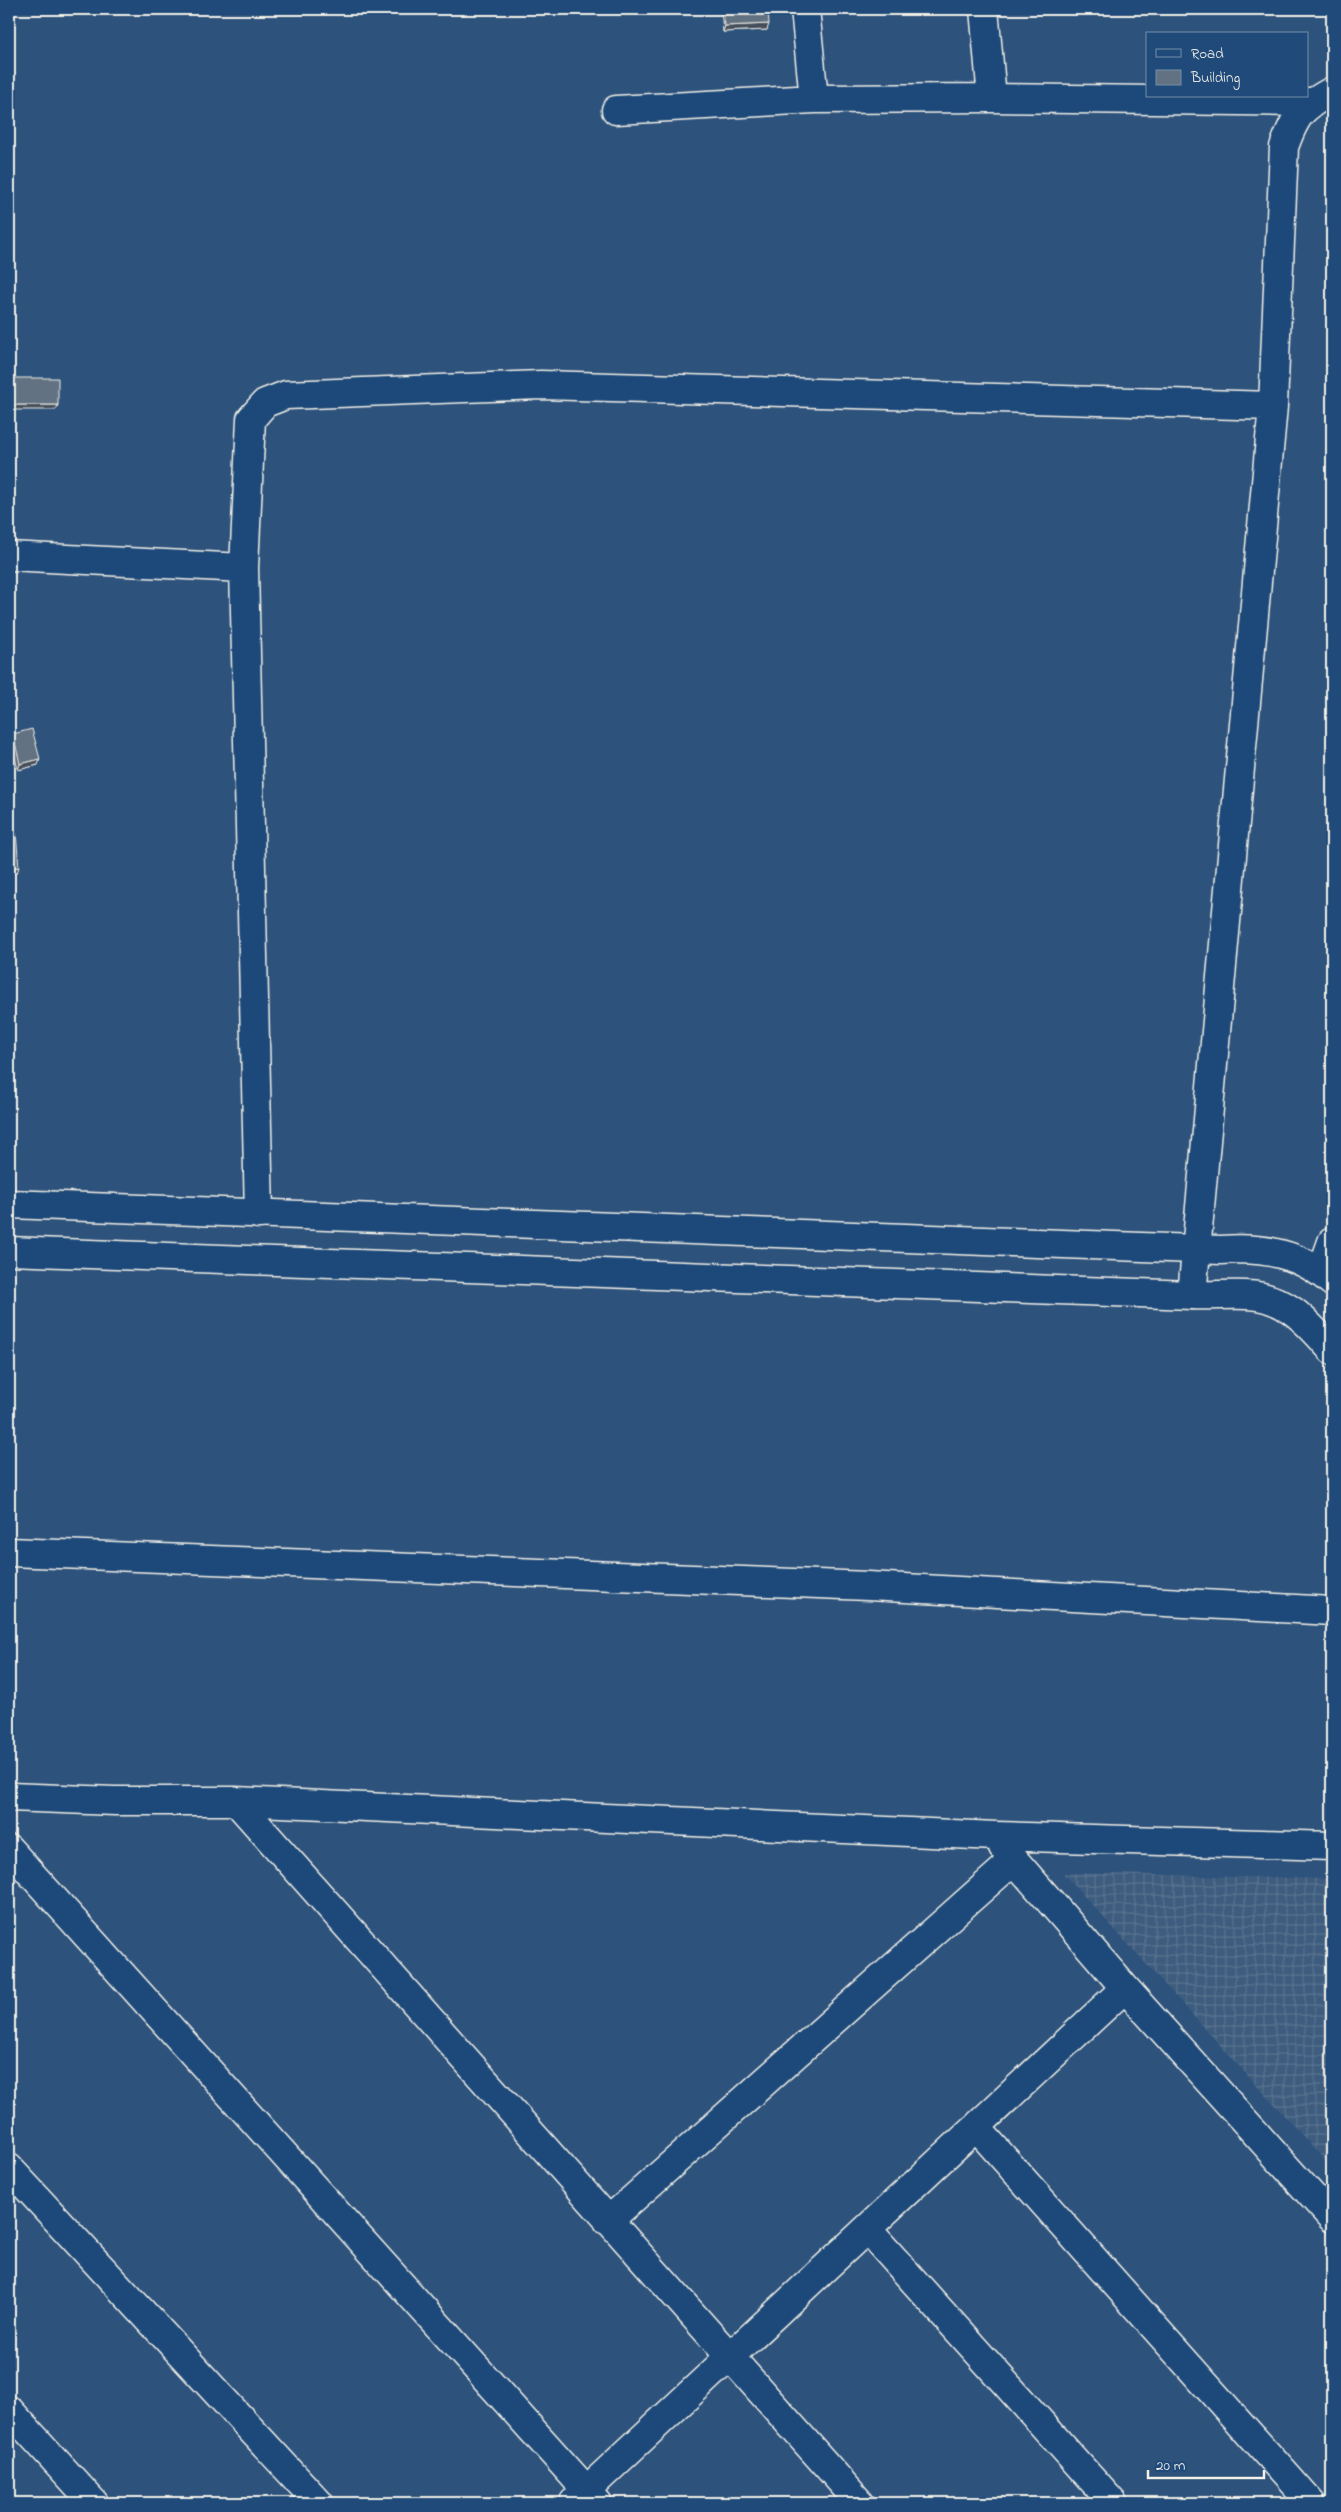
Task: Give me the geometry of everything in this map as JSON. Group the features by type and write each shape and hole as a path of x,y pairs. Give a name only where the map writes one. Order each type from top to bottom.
{"street":[{"path":"805,9 814,99"},
{"path":"984,9 992,98"},
{"path":"1308,96 1322,96"},
{"path":"1192,1295 1273,406 1284,147 1294,120 1322,96"},
{"path":"616,110 814,99 1146,97"},
{"path":"259,1214 244,568 251,419 264,404 286,395 540,385 1273,406"},
{"path":"9,556 244,568"},
{"path":"9,1204 1196,1249 1248,1248 1272,1250 1295,1258 1327,1278 1332,1242"},
{"path":"9,1251 1192,1295 1247,1295 1278,1301 1299,1314 1332,1350"},
{"path":"9,1552 858,1586 1332,1611"},
{"path":"9,1797 115,1801 236,1801 996,1836 1332,1846"},
{"path":"236,1801 860,2503"},
{"path":"996,1836 1013,1861 1332,2218"},
{"path":"9,1849 586,2499 730,2357 1125,1988"},
{"path":"608,2221 1013,1861"},
{"path":"976,2127 1311,2503"},
{"path":"9,2168 319,2503"},
{"path":"867,2229 1113,2503"},
{"path":"9,2410 94,2503"}],"shaded area":[{"path":"1063,1873 1332,1879 1332,2168"}],"building":[{"path":"723,9 768,9 769,24 725,26"},
{"path":"9,378 58,378 58,405 9,405"},
{"path":"32,729 40,759 20,764 13,734"},
{"path":"9,833 16,833 19,867 9,868"}]}
